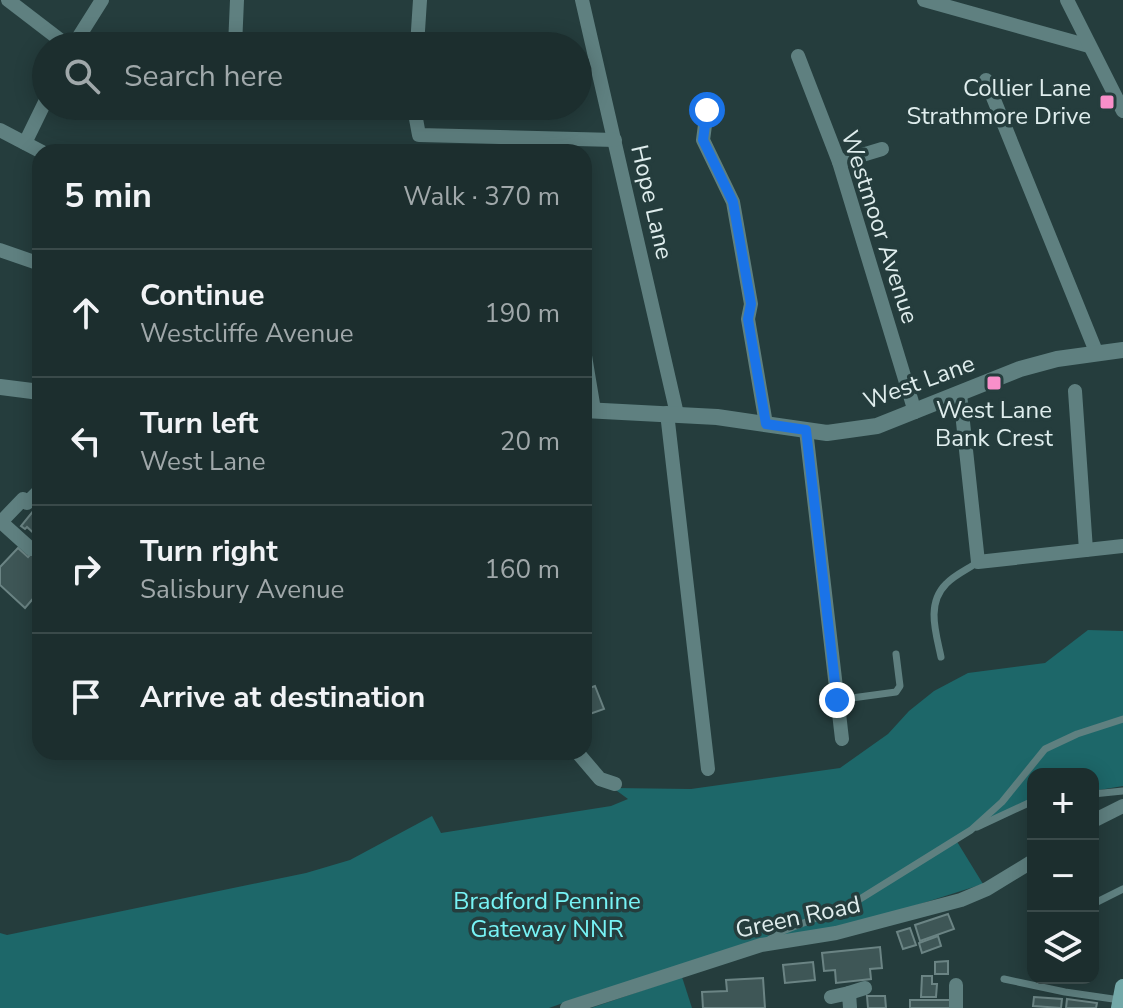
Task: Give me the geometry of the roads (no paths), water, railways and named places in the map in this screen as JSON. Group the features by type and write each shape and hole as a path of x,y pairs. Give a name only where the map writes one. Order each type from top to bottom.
{"street":[{"path":"8,0 52,32"},
{"path":"80,32 102,0"},
{"path":"236,32 237,0"},
{"path":"418,32 420,0"},
{"name":"Hope Lane","path":"582,0 590,32"},
{"path":"924,0 1089,46"},
{"path":"1067,0 1123,111"},
{"name":"Hope Lane","path":"592,42 672,413 708,769"},
{"name":"Westmoor Avenue","path":"798,56 839,162 915,412"},
{"path":"986,80 1097,354"},
{"path":"707,110 703,140 733,202 751,304 748,319 766,424"},
{"path":"25,143 36,120"},
{"path":"416,120 418,144"},
{"path":"1,133 32,147"},
{"path":"419,135 615,140"},
{"path":"839,162 882,149"},
{"path":"0,250 32,261"},
{"name":"West Lane","path":"592,410 672,413 827,433 877,426 1020,369 1057,359 1123,350"},
{"path":"0,387 32,391"},
{"path":"1075,391 1086,550"},
{"path":"960,394 978,562 1123,546"},
{"path":"806,430 842,739"},
{"path":"31,549 1,522 23,499 27,503 32,498"},
{"path":"584,760 600,779 615,784"},
{"path":"1099,818 1123,806"},
{"name":"Green Road","path":"567,1008 761,945 836,933 961,900 987,889 1027,865"},
{"path":"956,985 956,1008"},
{"path":"831,997 850,1001 865,988"}],"lane":[{"path":"941,657 933,616 935,603 945,584 978,562"},
{"path":"837,700 896,692 900,686 896,654"},
{"path":"971,830 1002,802 1045,749 1077,734 1123,719"},
{"path":"1099,793 1123,791"},
{"path":"761,945 783,931 852,904 971,830 1027,804"},
{"path":"1099,901 1123,889"},
{"path":"1004,979 1065,992 1121,998"}],"place":[{"name":"Collier Lane Strathmore Drive","path":"1107,102"},
{"name":"West Lane Bank Crest","path":"994,383"}],"park label":[{"name":"Bradford Pennine Gateway NNR","path":"547,915"}]}
